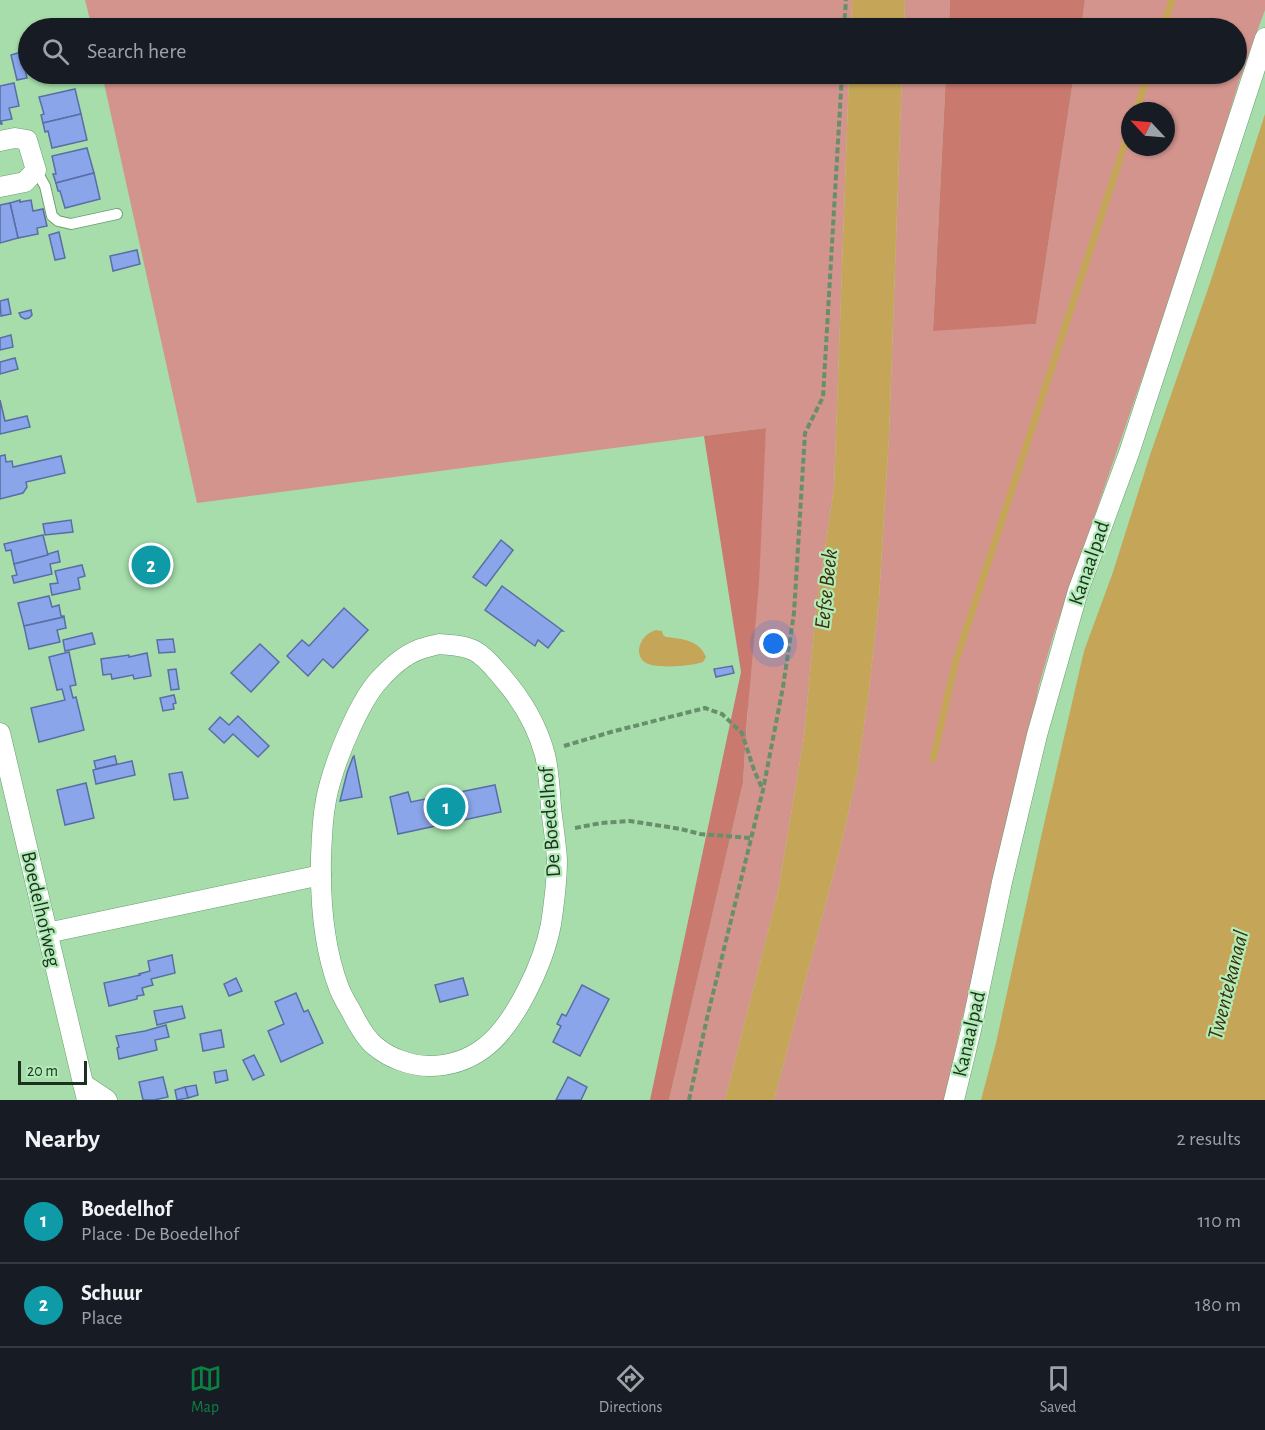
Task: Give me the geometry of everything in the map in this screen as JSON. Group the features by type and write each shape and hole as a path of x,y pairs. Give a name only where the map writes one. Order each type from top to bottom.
{"street":[{"name":"Kanaalpad","path":"954,1100 1037,735 1078,591 1129,453 1265,38"},
{"path":"0,141 15,138 27,140 36,170 25,182 0,187"},
{"name":"De Boedelhof","path":"439,644 461,646 476,651 489,662 528,711 542,747 549,778 557,862 550,926 540,961 528,990 509,1023 485,1048 456,1062 432,1066 419,1065 391,1056 374,1045 364,1034 339,989 329,956 323,922 322,828 330,784 345,740 379,680 400,661 418,650 439,644"},
{"name":"Boedelhofweg","path":"0,733 85,1092 107,1100"},
{"path":"47,933 321,875"}],"lane":[{"path":"36,170 45,186 52,216 58,221 71,224 117,214"}],"path":[{"path":"845,18 846,0"},
{"path":"689,1100 762,790 783,687 794,613 805,433 823,397 841,84"},
{"path":"542,747 562,747 705,708 722,714 742,733 762,790"},
{"path":"554,833 602,823 630,821 700,834 751,838"}],"shaded area":[{"path":"85,0 852,0 851,18 90,18"},
{"path":"905,0 950,0 949,18 904,18"},
{"path":"950,0 1085,0 1082,18 949,18"},
{"path":"1085,0 1265,0 1265,10 1247,59 1247,18 1082,18"},
{"path":"104,84 849,84 834,488 816,609 804,737 778,892 725,1100 669,1100 743,783 766,428 197,503"},
{"path":"902,84 945,84 933,330 1036,324 1072,84 1238,84 1209,180 1054,633 1039,685 1022,771 960,1028 945,1100 774,1100 841,845 857,773 868,698 879,599 889,436"},
{"path":"945,84 1072,84 1036,324 933,331"},
{"path":"766,428 759,584 743,783 669,1100 650,1100 741,672 704,436"}],"water":[{"path":"852,0 905,0 904,18 851,18"},
{"name":"Eefse Beek","path":"849,84 902,84 889,436 879,599 857,773 841,845 774,1100 725,1100 778,892 804,737 816,609 834,488"},
{"name":"Twentekanaal","path":"1265,114 1265,1100 981,1100 996,1043 1084,651 1113,572"},
{"path":"656,630 662,631 666,637 695,644 706,657 703,662 674,666 646,663 640,655 640,645 646,636"}],"building":[{"path":"18,53 18,80 17,80 11,55"},
{"path":"14,83 19,106 9,108 12,119 1,121 2,124 0,124 0,86"},
{"path":"75,89 81,114 43,123 41,115 44,114 39,97"},
{"path":"81,114 87,140 52,148 48,131 45,132 43,123"},
{"path":"87,148 94,173 56,183 52,156"},
{"path":"94,173 100,199 65,208 56,183"},
{"path":"20,200 20,202 31,200 33,211 43,209 47,226 37,228 38,234 18,238 10,203"},
{"path":"10,203 18,238 0,243 0,205"},
{"path":"59,232 65,258 55,260 49,235"},
{"path":"137,250 140,264 113,271 110,256"},
{"path":"8,299 11,314 1,316 0,301"},
{"path":"31,310 32,315 25,319 19,313"},
{"path":"11,335 13,347 0,350 0,338"},
{"path":"15,358 18,369 0,374 0,362"},
{"path":"0,400 5,421 27,416 30,427 0,434"},
{"path":"5,455 6,462 12,461 13,467 61,456 65,473 26,482 27,487 23,493 0,499 0,456"},
{"path":"71,520 73,532 45,535 43,524"},
{"path":"43,535 48,555 14,564 11,550 6,551 4,544"},
{"path":"501,540 513,550 486,586 473,577"},
{"path":"58,551 60,562 50,564 52,574 14,583 12,576 17,575 14,564"},
{"path":"155,560 156,569 147,570 146,561"},
{"path":"82,565 85,576 78,578 80,589 52,595 50,584 58,583 55,571"},
{"path":"149,572 158,572 158,581 150,582"},
{"path":"502,586 563,631 548,648 538,640 535,646 485,610"},
{"path":"49,596 52,607 59,605 61,616 64,617 24,626 18,603"},
{"path":"344,608 368,630 333,668 323,659 308,676 287,656 302,640 309,646"},
{"path":"64,617 66,628 57,630 60,642 29,649 24,626"},
{"path":"92,633 95,644 65,651 63,640"},
{"path":"173,639 175,652 159,653 157,640"},
{"path":"260,644 279,662 251,692 231,673"},
{"path":"69,652 76,685 70,686 73,698 76,697 84,730 39,742 31,708 65,700 62,689 57,690 49,657"},
{"path":"147,653 151,676 134,679 133,675 112,679 111,674 103,675 101,659"},
{"path":"732,666 734,673 716,677 714,669"},
{"path":"176,669 179,689 171,690 168,670"},
{"path":"174,695 176,703 173,704 174,709 163,711 160,698"},
{"path":"238,716 269,746 258,757 233,734 224,743 209,729 220,717 229,725"},
{"path":"115,756 117,764 96,769 94,761"},
{"path":"354,756 362,797 340,801 347,773"},
{"path":"132,761 135,775 96,784 93,770"},
{"path":"182,772 188,798 174,800 169,774"},
{"path":"86,783 94,818 65,825 57,790"},
{"path":"495,785 501,812 398,834 390,797 408,792 411,802"},
{"path":"172,955 175,973 151,979 153,985 142,988 144,995 137,996 137,999 109,1006 104,983 150,971 148,961"},
{"path":"236,978 242,991 229,996 224,984"},
{"path":"463,978 468,995 440,1002 435,985"},
{"path":"582,985 609,999 580,1056 553,1042 561,1026 557,1024 562,1014 566,1016"},
{"path":"296,993 304,1012 308,1010 323,1043 281,1062 268,1031 284,1024 275,1002"},
{"path":"182,1006 185,1018 157,1025 154,1011"},
{"path":"166,1025 169,1037 155,1040 157,1050 119,1059 116,1036"},
{"path":"221,1030 224,1047 203,1051 200,1034"},
{"path":"254,1055 264,1075 253,1080 243,1060"},
{"path":"226,1070 228,1080 216,1083 214,1072"},
{"path":"163,1077 168,1097 143,1100 139,1082"},
{"path":"568,1077 587,1087 581,1100 556,1100"},
{"path":"196,1085 198,1095 188,1098 185,1087"},
{"path":"185,1087 188,1098 177,1100 175,1090"}],"waterway":[{"path":"1166,18 1172,0"},
{"path":"1139,102 1145,84"},
{"path":"933,759 955,664 1121,156"}],"place":[{"name":"Schuur","path":"151,565"},
{"name":"Boedelhof","path":"446,807"}]}
